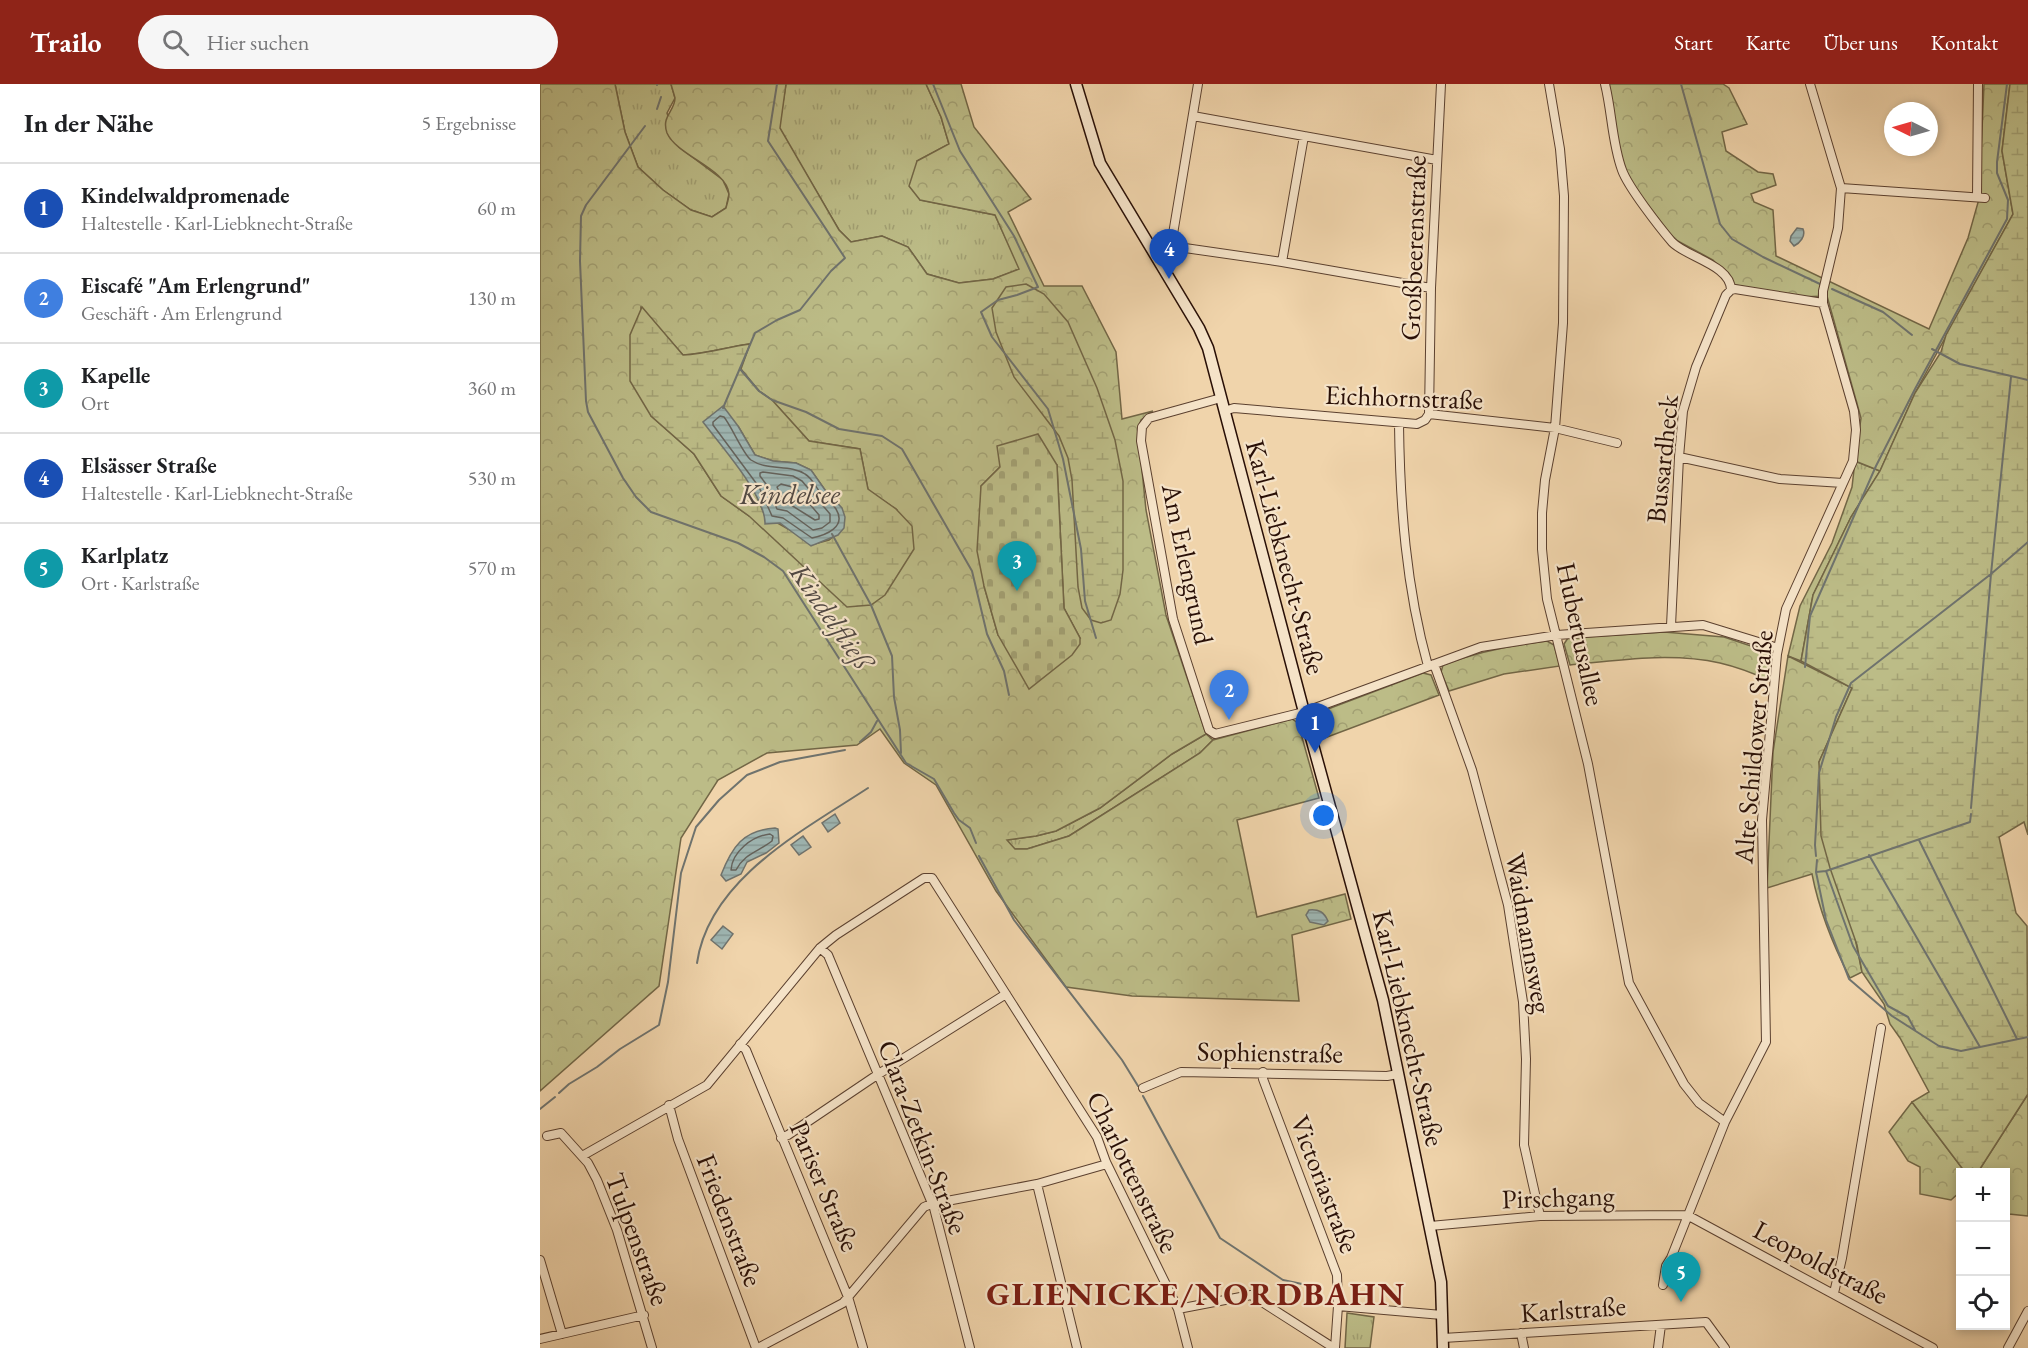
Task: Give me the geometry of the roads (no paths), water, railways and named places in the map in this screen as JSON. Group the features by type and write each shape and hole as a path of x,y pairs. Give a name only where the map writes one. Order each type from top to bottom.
{"street":[{"name":"Karl-Liebknecht-Straße","path":"1076,84 1100,163 1204,338 1383,1000 1441,1282 1443,1343"},
{"path":"1156,257 1171,246 1198,84"},
{"name":"Großbeerenstraße","path":"1429,414 1431,288 1441,84"},
{"name":"Hubertusallee","path":"1549,84 1560,149 1563,196 1563,323 1555,428 1545,480 1542,537 1547,599 1588,764 1629,983 1684,1084 1699,1103 1725,1122"},
{"path":"1605,84 1622,171 1641,201 1674,244 1720,271 1729,281 1731,290 1741,289 1823,303"},
{"path":"1810,84 1841,188 1981,197 1978,84"},
{"path":"1193,116 1437,160"},
{"path":"1282,262 1304,136"},
{"name":"Alte Schildower Straße","path":"1664,1285 1666,1266 1725,1122 1766,1042 1762,819 1778,648 1786,609 1852,461 1856,422 1823,303 1824,284 1838,228 1841,188"},
{"path":"1171,246 1282,262 1431,288"},
{"name":"Bussardheck","path":"1671,626 1683,411 1708,337 1726,295 1731,290"},
{"name":"Am Erlengrund","path":"1221,398 1149,418 1142,428 1141,441 1173,619 1211,732 1218,734 1228,732 1304,712"},
{"name":"Eichhornstraße","path":"1224,411 1234,408 1399,424 1417,424 1425,420 1429,414 1555,428 1617,443"},
{"name":"Waidmannsweg","path":"1399,424 1399,486 1406,563 1418,630 1472,770 1508,905 1523,1002 1526,1059 1524,1145 1540,1216"},
{"path":"1679,457 1780,479 1843,483"},
{"path":"1304,712 1481,647 1557,635 1703,625 1778,648"},
{"name":"Charlottenstraße","path":"820,948 836,935 924,878 934,879 1097,1137 1107,1164 1178,1309 1188,1348"},
{"path":"582,1156 707,1085 820,948"},
{"name":"Clara-Zetkin-Straße","path":"820,948 828,955 934,1208 970,1348"},
{"path":"781,1138 1006,994"},
{"path":"1834,1293 1881,1028"},
{"name":"Pariser Straße","path":"740,1044 746,1050 848,1297 862,1348"},
{"name":"Sophienstraße","path":"1143,1088 1181,1072 1387,1076 1398,1074"},
{"name":"Victoriastraße","path":"1263,1072 1263,1079 1337,1275 1338,1306 1335,1348"},
{"name":"Friedenstraße","path":"669,1105 678,1139 757,1348"},
{"name":"Tulpenstraße","path":"547,1136 561,1133 582,1156 597,1180 617,1230 652,1348"},
{"path":"757,1348 843,1303 924,1207 1036,1184 1107,1164"},
{"path":"1036,1184 1077,1348"},
{"name":"Pirschgang","path":"1430,1226 1540,1216 1688,1215"},
{"name":"Leopoldstraße","path":"1688,1215 1933,1348"},
{"path":"540,1260 562,1334"},
{"path":"1178,1309 1251,1295 1335,1348"},
{"path":"1338,1306 1442,1315"},
{"path":"2008,1348 2028,1311"},
{"path":"540,1339 644,1315"},
{"name":"Karlstraße","path":"1443,1343 1521,1333 1706,1322 1725,1348"},
{"path":"1658,1348 1661,1324"},
{"path":"1521,1333 1524,1348"}],"water":[{"path":"1797,228 1803,229 1804,234 1794,246 1790,241"},
{"name":"Kindelsee","path":"723,406 755,455 773,461 796,463 811,470 842,508 845,517 844,528 838,535 811,546 780,523 765,524 763,513 751,486 703,422"},
{"path":"835,814 840,823 828,832 822,823"},
{"path":"778,829 779,843 766,853 747,862 741,874 726,881 721,875 734,848 755,832"},
{"path":"803,836 811,847 799,855 791,845"},
{"path":"1309,910 1321,912 1328,921 1324,925 1310,922 1306,915"},
{"path":"723,926 733,934 722,949 711,940"}],"waterway":[{"path":"723,408 755,333 800,310 831,271 845,258 768,141 777,84"},
{"path":"933,84 960,151 1014,236 1038,287 998,300 981,312 992,337 1048,409 1063,459 1081,549 1085,601 1096,638"},
{"name":"Kindelfließ","path":"1681,84 1720,224 1732,239 1763,257 1820,284"},
{"path":"1805,667 1810,616 1876,466 2007,219 2008,200 1997,173 2007,84"},
{"name":"Kindelfließ","path":"657,109 661,97"},
{"name":"Kindelfließ","path":"645,126 586,205 581,216 580,261 588,412 623,478 636,497 651,512 738,543 764,557 783,571 906,763 934,779 959,820 970,828 976,843"},
{"name":"Kindelfließ","path":"1832,289 1883,312 1912,335 1908,332"},
{"name":"Kindelfließ","path":"1932,349 1960,364 2028,380"},
{"path":"740,369 759,391 772,400 806,412 839,429 882,436 902,449 972,571 987,634 1004,671 1009,695"},
{"path":"1971,808 2011,377"},
{"path":"832,534 871,605 892,656 901,753"},
{"path":"1816,856 1819,773 1836,717 1851,683 1991,574 2028,542"},
{"path":"860,742 871,732 877,721"},
{"name":"Kindelfließ","path":"559,1093 620,1049 659,1025 668,982 681,873 696,827 719,800 747,775 780,762 845,750"},
{"name":"Kindelfließ","path":"697,963 705,933 720,906 740,882 789,840 868,788"},
{"path":"1816,872 1826,871 1970,822 1971,814"},
{"path":"1919,840 2017,1039"},
{"path":"1869,855 1980,1047"},
{"path":"979,856 1014,920 1122,1060 1138,1086"},
{"path":"1817,860 1816,872 1826,920 1849,979 1892,1016 1939,1046 1961,1051 2028,1037"},
{"path":"1826,871 1853,946 1888,1006 1908,1017 1915,1030"},
{"path":"1143,1096 1220,1238 1283,1280 1321,1288"},
{"name":"Kindelfließ","path":"540,1109 555,1097"}],"place":[{"name":"Elsässer Straße","path":"1169,279"},
{"name":"Kapelle","path":"1017,591"},
{"name":"Eiscafé \"Am Erlengrund\"","path":"1229,720"},
{"name":"Kindelwaldpromenade","path":"1315,753"},
{"name":"Karlplatz","path":"1681,1302"}],"district":[{"name":"GLIENICKE/NORDBAHN","path":"1196,1293"}]}
